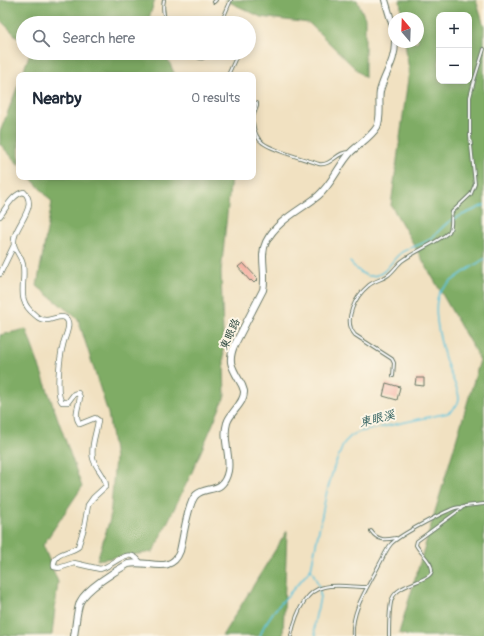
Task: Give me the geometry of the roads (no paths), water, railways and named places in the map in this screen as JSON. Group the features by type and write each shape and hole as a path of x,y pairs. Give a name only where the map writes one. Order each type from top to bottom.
{"street":[{"path":"385,0 389,12"},
{"name":"東眼路","path":"75,635 78,609 84,596 89,590 128,564 140,562 165,565 174,561 180,551 193,499 200,492 219,486 225,479 229,463 226,438 227,425 229,418 240,402 244,393 243,388 232,368 231,355 234,346 263,290 265,283 264,251 266,243 282,222 325,190 333,180 341,164 351,152 375,130 378,125 379,118 380,91 394,58 395,48"},
{"path":"0,216 16,195 21,192 26,194 29,207 16,231 14,245 0,274"},
{"path":"14,245 22,263 22,294 27,306 42,319 47,320 65,317 67,320 68,327 62,349 58,395 64,403 68,402 76,393 80,394 76,415 80,424 95,418 98,420 92,455 94,462 105,479 106,484 106,486 88,505 84,528 78,547 59,555 54,561 54,567 59,568 74,563 100,570 128,555 134,556 140,562"}],"lane":[{"path":"164,0 162,7 164,16"},
{"path":"225,16 231,0"},
{"path":"393,376 394,363 392,359 355,335 351,330 350,324 352,310 357,298 368,285 386,277 401,262 449,232 452,227 452,212 474,190 475,184 470,136 470,97 484,49"},
{"path":"229,72 235,60"},
{"path":"256,135 265,145 319,164 327,164 342,152 351,152"},
{"path":"353,636 352,629 356,611 367,587 390,545 397,538 456,507 481,506 484,504"},
{"path":"389,636 391,600 397,591 429,577 432,573 429,561 416,545 417,541 466,506"},
{"path":"371,531 379,539 397,538"},
{"path":"291,636 301,605 316,589 325,586 367,587"}],"waterway":[{"path":"350,262 360,272 366,275 372,276 382,273 402,252 427,241 453,219 484,205"},
{"name":"東眼溪","path":"260,636 264,626 274,611 311,569 326,495 334,467 344,443 351,436 359,432 448,413 458,404 458,392 446,363 438,331 436,308 437,299 440,292 449,283 460,274 484,259"},
{"path":"311,569 318,583 320,592 314,626 316,636"}]}
